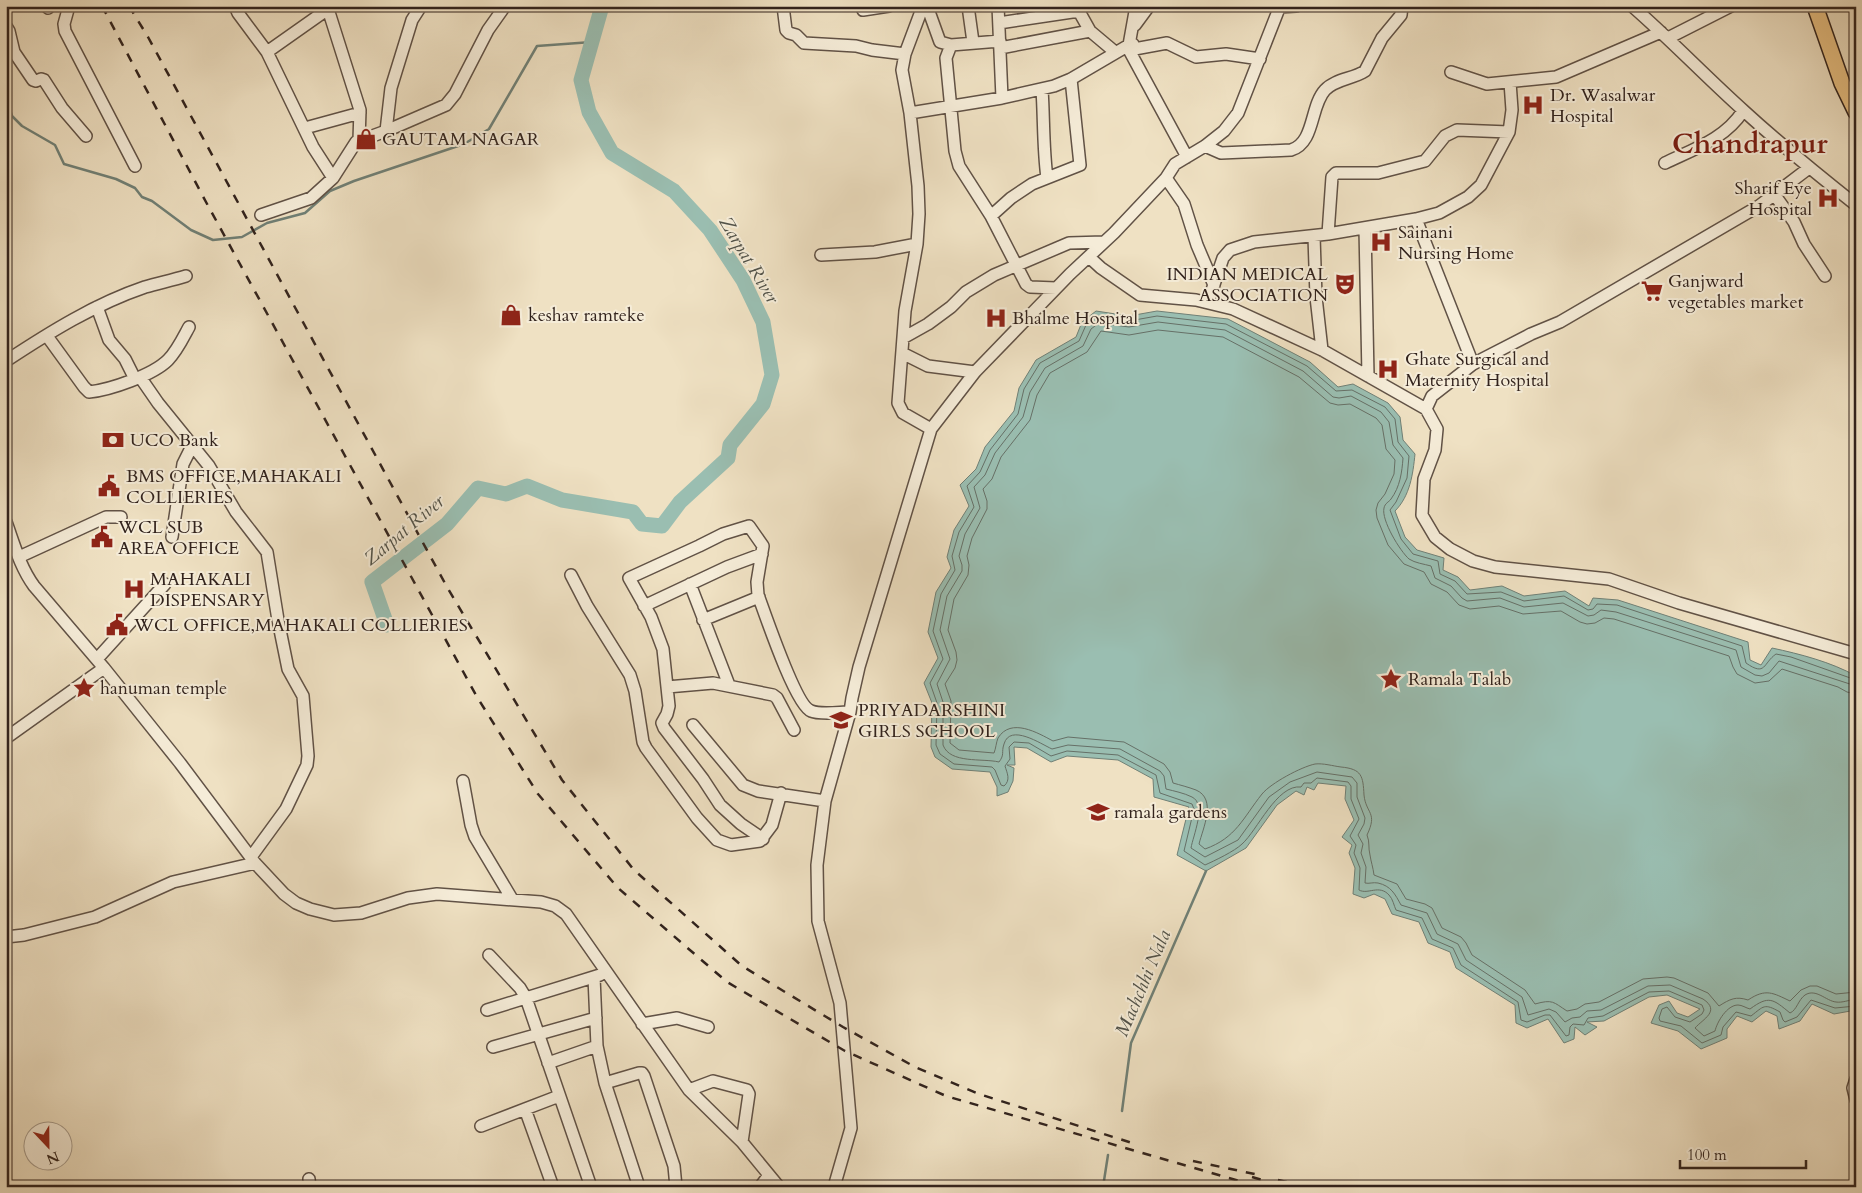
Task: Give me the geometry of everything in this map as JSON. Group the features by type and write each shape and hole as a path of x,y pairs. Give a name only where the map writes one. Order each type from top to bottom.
{"main road":[{"path":"1815,6 1851,92 1856,112"}],"street":[{"path":"69,6 64,24 65,31 135,166"},
{"path":"236,6 238,14 267,52 313,147 333,178"},
{"path":"386,131 391,88 412,20 420,6"},
{"path":"261,215 311,198 333,178 354,144 359,140 439,109 451,100 488,30 505,6"},
{"path":"783,6 786,30 796,35 804,43 856,46 905,54"},
{"path":"861,6 865,10 888,6"},
{"path":"923,6 905,54 902,70 910,113 919,214 917,244 905,312 898,398 903,413 931,428"},
{"path":"927,6 940,42 951,45 973,42 1000,45 1090,31"},
{"path":"968,6 973,42"},
{"path":"998,6 1002,98"},
{"path":"1136,6 1130,47 1186,157"},
{"path":"1130,47 1135,25 1149,6"},
{"path":"834,1187 851,1128 840,1002 818,921 816,865 825,801 850,712 859,667 931,428 975,372 1166,178 1175,164 1205,146 1224,131 1238,113 1279,7 1296,6"},
{"path":"1205,146 1221,153 1291,150 1298,148 1305,139 1324,91 1365,71 1382,38 1401,15 1402,6"},
{"path":"1632,6 1743,111 1809,168 1856,205"},
{"path":"1452,72 1487,84 1564,74 1664,35 1731,6"},
{"path":"267,52 330,8 360,113 359,140"},
{"path":"999,23 1077,9 1090,31 1115,52"},
{"path":"6,26 10,33 14,52 33,80 44,80 62,108 86,136"},
{"path":"910,113 1002,98 1042,89 1072,79 1115,52 1130,47 1166,43 1196,57 1226,54 1260,59"},
{"path":"951,45 946,58 956,157 991,216 1028,286 1056,288"},
{"path":"991,216 1022,190 1047,178 1080,166 1072,79"},
{"path":"1208,302 1225,254 1230,250 1254,242 1314,236 1416,219 1439,212 1468,198 1478,189 1509,132 1512,110 1510,82"},
{"path":"1042,89 1043,151 1047,178"},
{"path":"1665,163 1713,140 1733,124 1743,111"},
{"path":"305,128 360,113"},
{"path":"1328,234 1332,177 1336,172 1378,173 1425,161 1445,136 1457,130 1509,132"},
{"path":"1426,409 1432,396 1473,364 1531,334 1560,322 1758,206 1809,168"},
{"path":"1166,178 1184,204 1197,245 1214,285"},
{"path":"1774,194 1794,222 1804,244 1824,276"},
{"path":"1416,219 1473,364"},
{"path":"1365,228 1368,376"},
{"path":"1314,236 1316,297 1322,350"},
{"path":"903,338 932,322 966,292 994,276 1069,243 1104,242"},
{"path":"820,255 875,252 917,244"},
{"path":"1089,257 1101,268 1140,295 1208,302 1233,309 1322,350 1426,409 1437,429 1435,450 1424,479 1422,515 1434,537 1450,550 1473,561 1495,567 1609,579 1679,603 1856,654"},
{"path":"6,361 97,307 144,288 186,276"},
{"path":"6,937 24,935 95,917 173,882 253,860 284,813 306,765 308,756 303,696 288,669 267,552 236,512 212,471 109,340 97,307"},
{"path":"47,336 89,392 138,378 168,360 189,327"},
{"path":"902,353 928,366 975,372"},
{"path":"172,537 183,464 192,446"},
{"path":"19,557 106,517 121,517"},
{"path":"6,522 28,578 34,586 180,763 253,860 267,877 290,899 324,914 342,915 361,913 408,898 430,894 456,894 549,903 561,909 689,1090 742,1142 779,1187"},
{"path":"763,838 741,824 720,805 703,778 664,728 663,721 668,710 664,651 654,624 629,579 630,577 722,534 749,526 762,546 757,582 759,597 786,669 805,706 814,712 850,712"},
{"path":"644,606 727,567 762,554"},
{"path":"570,575 587,606 626,667 635,691 643,742 697,818 717,840 731,844 756,842 763,838 774,821 781,793"},
{"path":"6,738 100,664 165,584"},
{"path":"690,584 729,685"},
{"path":"703,620 759,597"},
{"path":"667,687 713,683 775,696 794,730"},
{"path":"693,725 743,785 758,791 825,801"},
{"path":"463,781 475,837 512,899"},
{"path":"489,955 520,988 526,998 591,1187"},
{"path":"487,1010 607,973"},
{"path":"594,977 598,1046 605,1083 639,1187"},
{"path":"493,1048 596,1018"},
{"path":"642,1024 677,1018 708,1027"},
{"path":"548,1063 598,1046"},
{"path":"605,1083 642,1073 674,1166 676,1187"},
{"path":"1856,1079 1853,1088 1856,1100"},
{"path":"689,1090 713,1081 747,1090 749,1094 742,1142"},
{"path":"481,1126 559,1096"},
{"path":"525,1109 553,1187"},
{"path":"760,1187 766,1180 779,1187"}],"water":[{"name":"Ramala Talab","path":"1096,311 1129,316 1157,311 1228,319 1310,362 1338,387 1353,384 1388,403 1400,417 1403,440 1415,454 1412,477 1407,492 1395,511 1405,537 1417,550 1444,558 1443,570 1458,577 1470,590 1502,586 1524,596 1565,591 1589,606 1593,598 1618,600 1748,642 1750,660 1761,665 1772,648 1815,659 1856,676 1856,1010 1834,1014 1812,1004 1800,1021 1779,1029 1777,1016 1766,1011 1752,1022 1737,1016 1727,1029 1727,1038 1701,1049 1678,1031 1651,1023 1659,1005 1669,1001 1677,1013 1688,1017 1700,1009 1667,995 1649,997 1604,1021 1587,1022 1597,1027 1585,1035 1575,1027 1574,1039 1564,1043 1548,1019 1527,1028 1516,1023 1515,1005 1456,968 1450,952 1428,943 1419,922 1392,914 1385,899 1374,894 1364,898 1353,894 1355,868 1349,853 1352,845 1342,837 1354,820 1345,799 1346,786 1318,783 1314,790 1307,787 1304,795 1296,791 1277,805 1246,848 1206,871 1177,855 1189,807 1154,797 1153,779 1118,760 1067,756 1051,762 1027,748 1014,747 1015,765 1007,765 1014,768 1013,781 1008,792 997,796 997,787 990,772 952,769 935,757 931,747 932,703 924,683 938,658 928,632 936,592 951,568 947,557 954,530 969,506 960,485 976,469 985,447 1014,411 1019,388 1036,360 1076,337 1082,322"}],"waterway":[{"name":"Zarpat River","path":"387,625 372,582 447,524 478,488 506,494 527,486 562,500 633,512 642,524 662,526 680,502 728,458 730,445 763,404 772,375 763,322 743,280 710,230 674,191 612,153 589,112 581,80 602,6"},
{"path":"6,97 12,116 22,126 55,145 64,164 116,179 135,188 142,197 152,201 191,230 213,240 242,237 267,223 305,213 330,191 464,144 489,129 537,46 592,42"},
{"name":"Machchhi Nala","path":"1122,1111 1131,1043 1206,871"},
{"name":"Machchhi Nala","path":"1103,1187 1108,1155"}],"railway":[{"path":"102,6 206,202 477,697 538,794 618,888 727,982 845,1051 946,1096 1260,1187"},
{"path":"129,6 148,37 447,587 562,780 634,870 742,966 843,1027 915,1067 979,1094 1132,1143"},
{"path":"1193,1161 1259,1175"},
{"path":"1252,1177 1286,1187"},
{"path":"1278,1180 1310,1187"}],"place":[{"name":"Dr. Wasalwar Hospital","path":"1533,105"},
{"name":"GAUTAM NAGAR","path":"366,139"},
{"name":"Sharif Eye Hospital","path":"1828,198"},
{"name":"Sainani Nursing Home","path":"1381,242"},
{"name":"INDIAN MEDICAL ASSOCIATION","path":"1345,284"},
{"name":"Ganjward vegetables market","path":"1652,291"},
{"name":"keshav ramteke","path":"511,315"},
{"name":"Bhalme Hospital","path":"996,318"},
{"name":"Ghate Surgical and Maternity Hospital","path":"1388,369"},
{"name":"UCO Bank","path":"113,440"},
{"name":"BMS OFFICE,MAHAKALI COLLIERIES","path":"109,486"},
{"name":"WCL SUB AREA OFFICE","path":"102,537"},
{"name":"MAHAKALI DISPENSARY","path":"134,589"},
{"name":"WCL OFFICE,MAHAKALI COLLIERIES","path":"117,625"},
{"name":"Ramala Talab","path":"1391,679"},
{"name":"hanuman temple","path":"84,688"},
{"name":"PRIYADARSHINI GIRLS SCHOOL","path":"841,720"},
{"name":"ramala gardens","path":"1098,812"}],"district":[{"name":"Chandrapur","path":"1750,144"}]}
